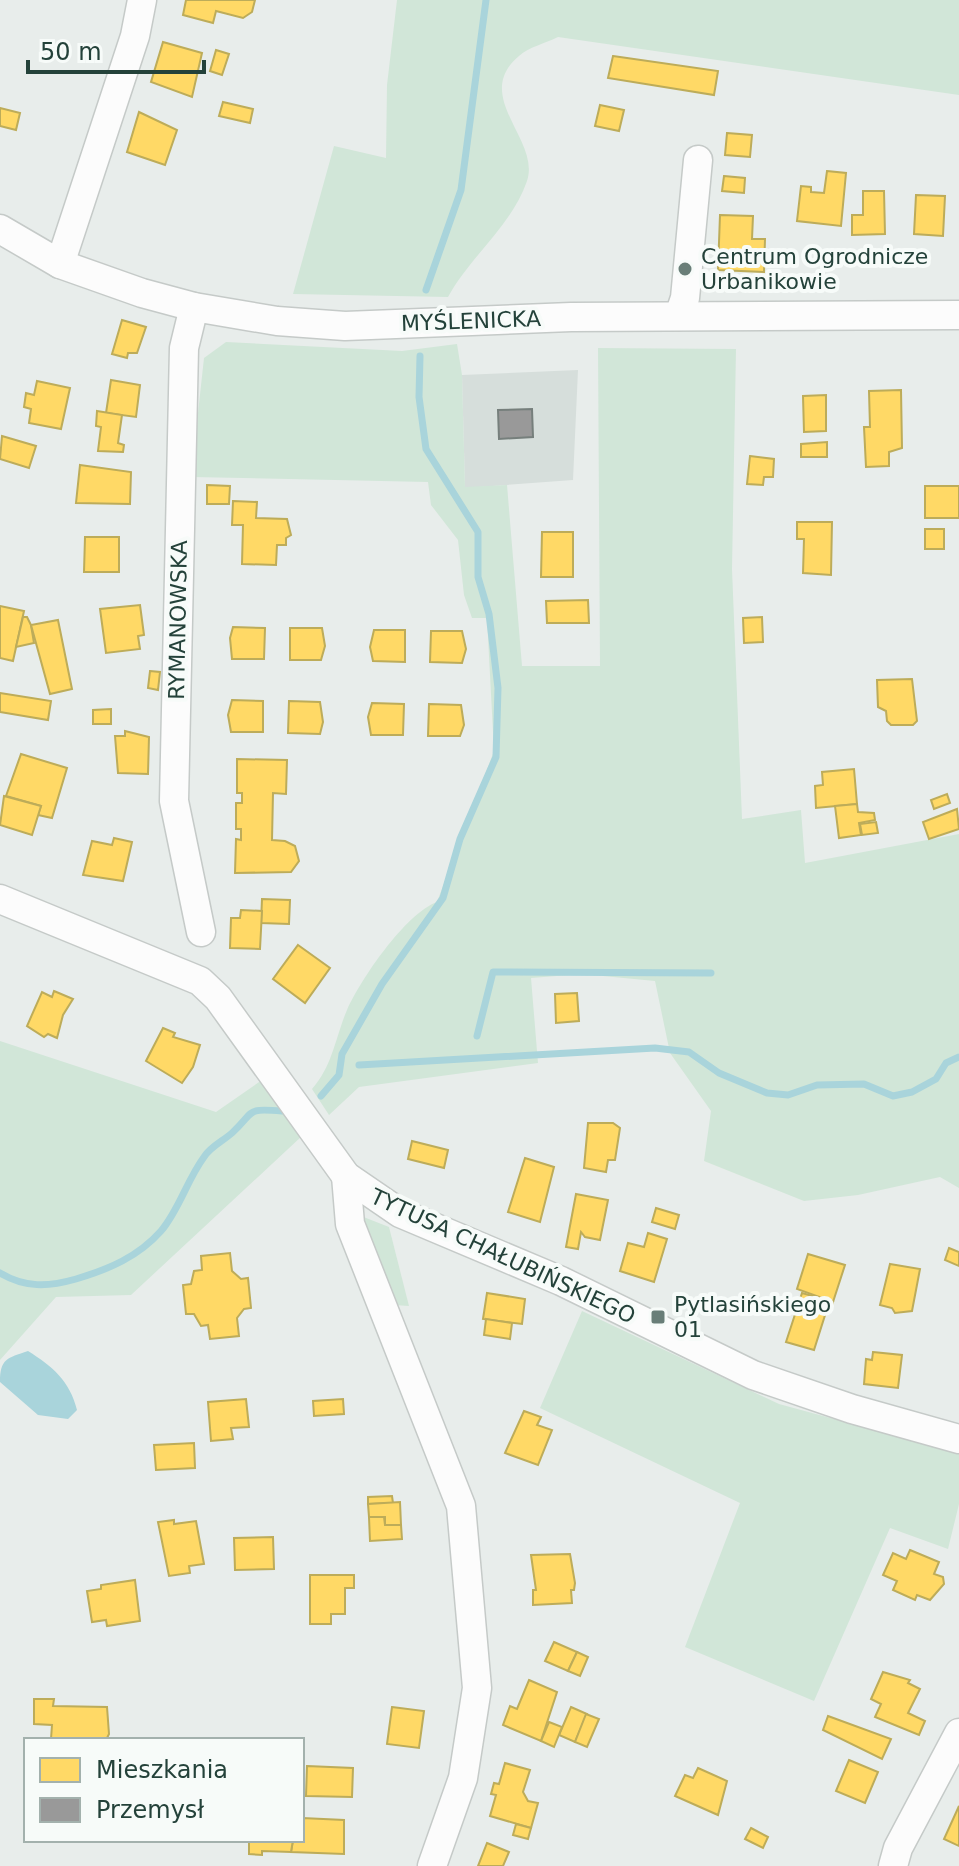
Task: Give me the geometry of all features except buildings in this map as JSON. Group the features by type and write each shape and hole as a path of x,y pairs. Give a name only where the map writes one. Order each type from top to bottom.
{"street":[{"path":"60,264 135,36 142,0"},
{"path":"679,316 685,298 698,160"},
{"name":"MYŚLENICKA","path":"0,229 60,264 194,307 277,321 345,326 679,316 959,315"},
{"name":"RYMANOWSKA","path":"194,307 184,348 174,801 201,932"},
{"name":"TYTUSA CHAŁUBIŃSKIEGO","path":"0,899 200,981 227,1010 346,1176 400,1213 561,1281 753,1375 852,1409 959,1439"},
{"path":"346,1176 350,1224 461,1506 477,1688 463,1778 432,1866"},
{"path":"893,1866 898,1848 959,1733"}],"shaded area":[{"path":"578,370 573,480 465,488 462,375"}],"green space":[{"path":"397,0 959,0 959,95 558,37 523,53 506,71 502,87 504,102 525,150 529,165 527,181 511,213 448,297 293,294 334,146 386,158 387,85"},
{"path":"226,342 402,351 457,344 462,375 465,487 507,485 522,666 600,666 598,348 736,349 732,569 742,819 801,810 805,863 959,834 959,1188 940,1177 858,1195 804,1201 704,1161 711,1111 670,1053 655,981 582,974 531,978 538,1063 359,1087 329,1115 312,1089 329,1061 347,1010 373,965 398,933 437,902 494,751 487,618 472,618 464,595 458,540 431,505 428,482 191,477 204,358"},
{"path":"0,1041 216,1112 262,1080 302,1136 131,1295 56,1297 0,1360"},
{"path":"361,1216 389,1227 409,1306 394,1305"},
{"path":"582,1311 779,1404 959,1453 959,1504 948,1549 890,1528 814,1701 685,1647 740,1503 540,1408"}],"water":[{"path":"28,1351 45,1362 70,1391 77,1410 68,1419 38,1415 0,1382 1,1368 6,1360"}],"waterway":[{"path":"426,290 461,190 486,0"},
{"path":"321,1096 339,1075 342,1054 382,984 443,898 460,839 496,757 498,688 489,614 478,577 478,532 426,449 419,397 420,356"},
{"path":"477,1036 493,972 711,973"},
{"path":"359,1065 655,1048 689,1052 719,1073 767,1093 788,1095 817,1085 864,1084 893,1096 912,1092 936,1079 946,1063 959,1057"},
{"path":"0,1273 28,1284 46,1285 76,1279 122,1261 143,1248 161,1231 210,1150 252,1113 282,1111"}],"place":[{"name":"Centrum Ogrodnicze Urbanikowie","path":"685,269"},
{"name":"Pytlasińskiego 01","path":"658,1317"}]}
